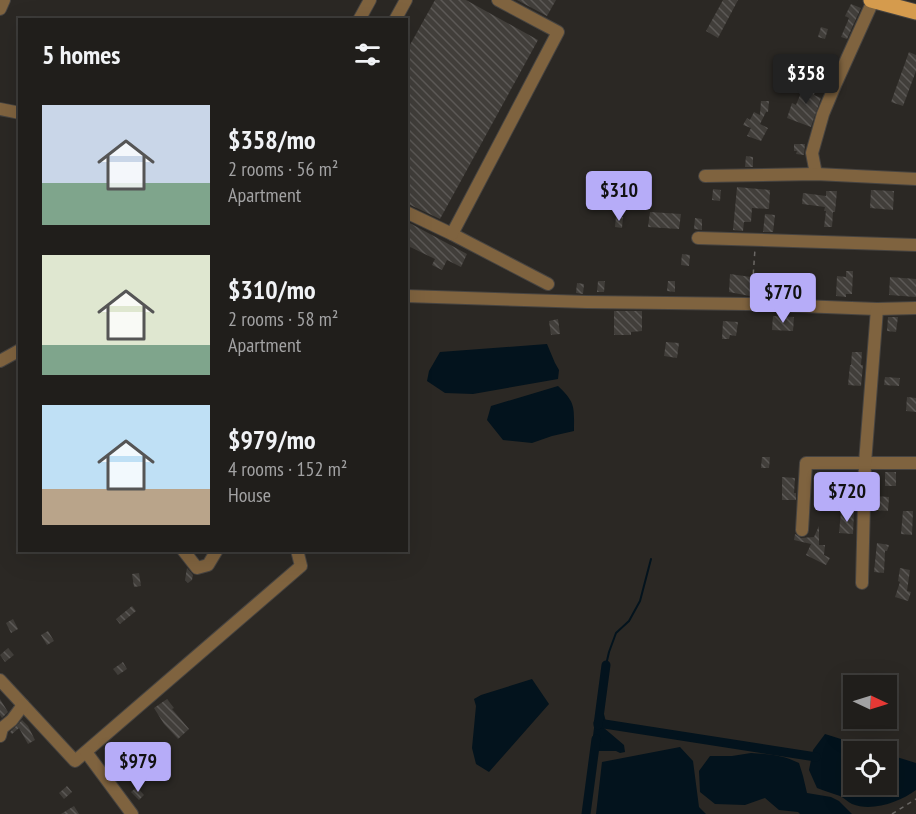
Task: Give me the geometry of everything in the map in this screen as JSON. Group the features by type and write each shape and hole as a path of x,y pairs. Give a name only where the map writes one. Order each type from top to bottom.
{"main road":[{"path":"878,1 916,12"}],"street":[{"path":"0,9 4,0"},
{"path":"360,18 370,0"},
{"path":"396,18 406,0"},
{"path":"452,234 558,32 498,0"},
{"path":"816,174 812,153 823,114 836,83 878,1"},
{"path":"0,109 18,113"},
{"path":"705,176 816,174 916,179"},
{"path":"408,214 548,284"},
{"path":"698,237 916,245"},
{"path":"408,296 877,309 916,308"},
{"path":"862,583 866,463 877,309"},
{"path":"0,361 18,351"},
{"path":"802,530 806,463 916,463"},
{"path":"185,552 197,568 208,566 216,552"},
{"path":"0,680 75,762 301,566 298,552"},
{"path":"0,736 2,728 12,720 23,705"},
{"path":"86,752 132,814"}],"path":[{"path":"752,304 755,239"},
{"path":"892,814 916,799"}],"water":[{"path":"547,344 559,370 558,379 473,394 445,393 427,381 429,371 440,352"},
{"path":"558,386 573,406 574,431 532,443 503,440 487,420 491,406"},
{"path":"532,679 549,704 489,772 476,764 472,748 476,706 474,699"},
{"path":"596,713 604,714 606,722 604,728 624,745 625,752 591,751"},
{"path":"825,734 847,741 843,741 843,795 897,795 897,757 916,763 916,790 894,802 877,806 852,804 840,796 817,788 809,770 813,750"},
{"path":"680,747 693,761 699,807 706,814 596,814 602,762"},
{"path":"751,753 776,755 799,763 807,793 831,797 839,801 852,814 800,814 779,810 765,798 745,805 715,804 700,792 699,771 710,756"}],"building":[{"path":"435,0 466,0 538,40 440,219 408,204 408,48"},
{"path":"517,0 556,0 547,16"},
{"path":"723,0 738,0 718,38 706,31"},
{"path":"851,4 861,8 847,39 841,37 849,18 845,16"},
{"path":"821,27 828,29 825,39 818,37"},
{"path":"909,52 916,55 916,71 903,106 891,102"},
{"path":"808,79 818,83 814,95 821,98 811,127 787,118 792,103 796,105"},
{"path":"761,101 769,101 768,112 760,124 768,128 761,141 747,136 751,128 743,125 747,118 750,120 754,112 760,115"},
{"path":"794,144 805,144 804,155 796,154"},
{"path":"746,156 753,157 753,167 745,167"},
{"path":"737,187 770,190 769,209 752,208 751,222 744,222 743,231 733,230"},
{"path":"625,188 632,189 632,200 624,199"},
{"path":"713,189 721,190 720,201 712,200"},
{"path":"871,190 894,191 893,210 870,208"},
{"path":"826,191 837,191 832,227 824,227 825,207 802,204 803,193 826,196"},
{"path":"650,212 681,214 679,229 648,227"},
{"path":"765,214 775,215 773,232 763,232"},
{"path":"616,216 623,217 622,228 615,227"},
{"path":"695,218 702,219 702,230 694,229"},
{"path":"408,222 467,254 461,267 447,260 442,270 432,265 435,259 408,246"},
{"path":"682,254 690,255 689,266 681,265"},
{"path":"846,271 853,271 852,294 846,294 846,297 836,296 837,276 846,277"},
{"path":"730,274 751,277 750,296 729,292"},
{"path":"890,277 916,279 916,297 889,295"},
{"path":"776,280 785,281 784,297 774,297"},
{"path":"598,281 605,281 604,292 597,292"},
{"path":"668,281 675,281 675,292 667,291"},
{"path":"577,283 584,284 583,294 576,293"},
{"path":"614,311 642,311 642,331 631,332 631,335 614,335"},
{"path":"773,316 794,317 793,331 772,330"},
{"path":"888,317 898,317 896,332 887,331"},
{"path":"558,319 560,334 551,335 549,321"},
{"path":"723,321 738,322 736,336 730,335 729,339 722,339"},
{"path":"666,342 679,343 677,358 664,356"},
{"path":"852,352 862,352 861,386 848,385"},
{"path":"885,377 900,378 899,386 884,385"},
{"path":"907,397 916,398 916,412 906,411"},
{"path":"762,457 770,457 769,468 761,468"},
{"path":"885,472 896,472 896,486 885,486"},
{"path":"842,475 854,476 853,489 841,488"},
{"path":"816,476 826,477 825,488 816,487"},
{"path":"782,477 795,478 796,500 782,500"},
{"path":"875,496 889,497 888,511 874,510"},
{"path":"903,511 913,511 912,535 901,534"},
{"path":"841,512 854,512 853,534 839,533"},
{"path":"819,526 819,545 825,545 824,555 830,558 826,565 806,555 811,544 794,540 795,534 801,538 814,537"},
{"path":"877,543 889,545 885,551 884,573 874,572"},
{"path":"187,568 193,575 192,580 188,583 185,580"},
{"path":"900,568 910,570 907,591 911,592 908,601 895,597 900,582 898,581"},
{"path":"139,573 141,586 134,587 132,574"},
{"path":"132,606 136,611 120,624 116,619"},
{"path":"13,619 18,629 11,633 6,623"},
{"path":"48,631 54,641 47,645 41,635"},
{"path":"8,648 14,655 5,662 0,655"},
{"path":"123,662 127,669 118,675 113,669"},
{"path":"0,699 8,712 2,718 0,715"},
{"path":"167,699 174,708 172,709 189,729 178,739 164,724 154,708"},
{"path":"22,720 35,740 28,744 19,728 12,734 10,732"},
{"path":"67,786 72,792 64,799 59,793"},
{"path":"137,787 144,795 139,800 131,792"},
{"path":"74,806 79,814 61,814"}],"waterway":[{"path":"606,665 616,633 629,621 640,601 651,559"},
{"path":"598,725 606,665"},
{"path":"598,723 816,757"},
{"path":"586,814 596,739"}]}
